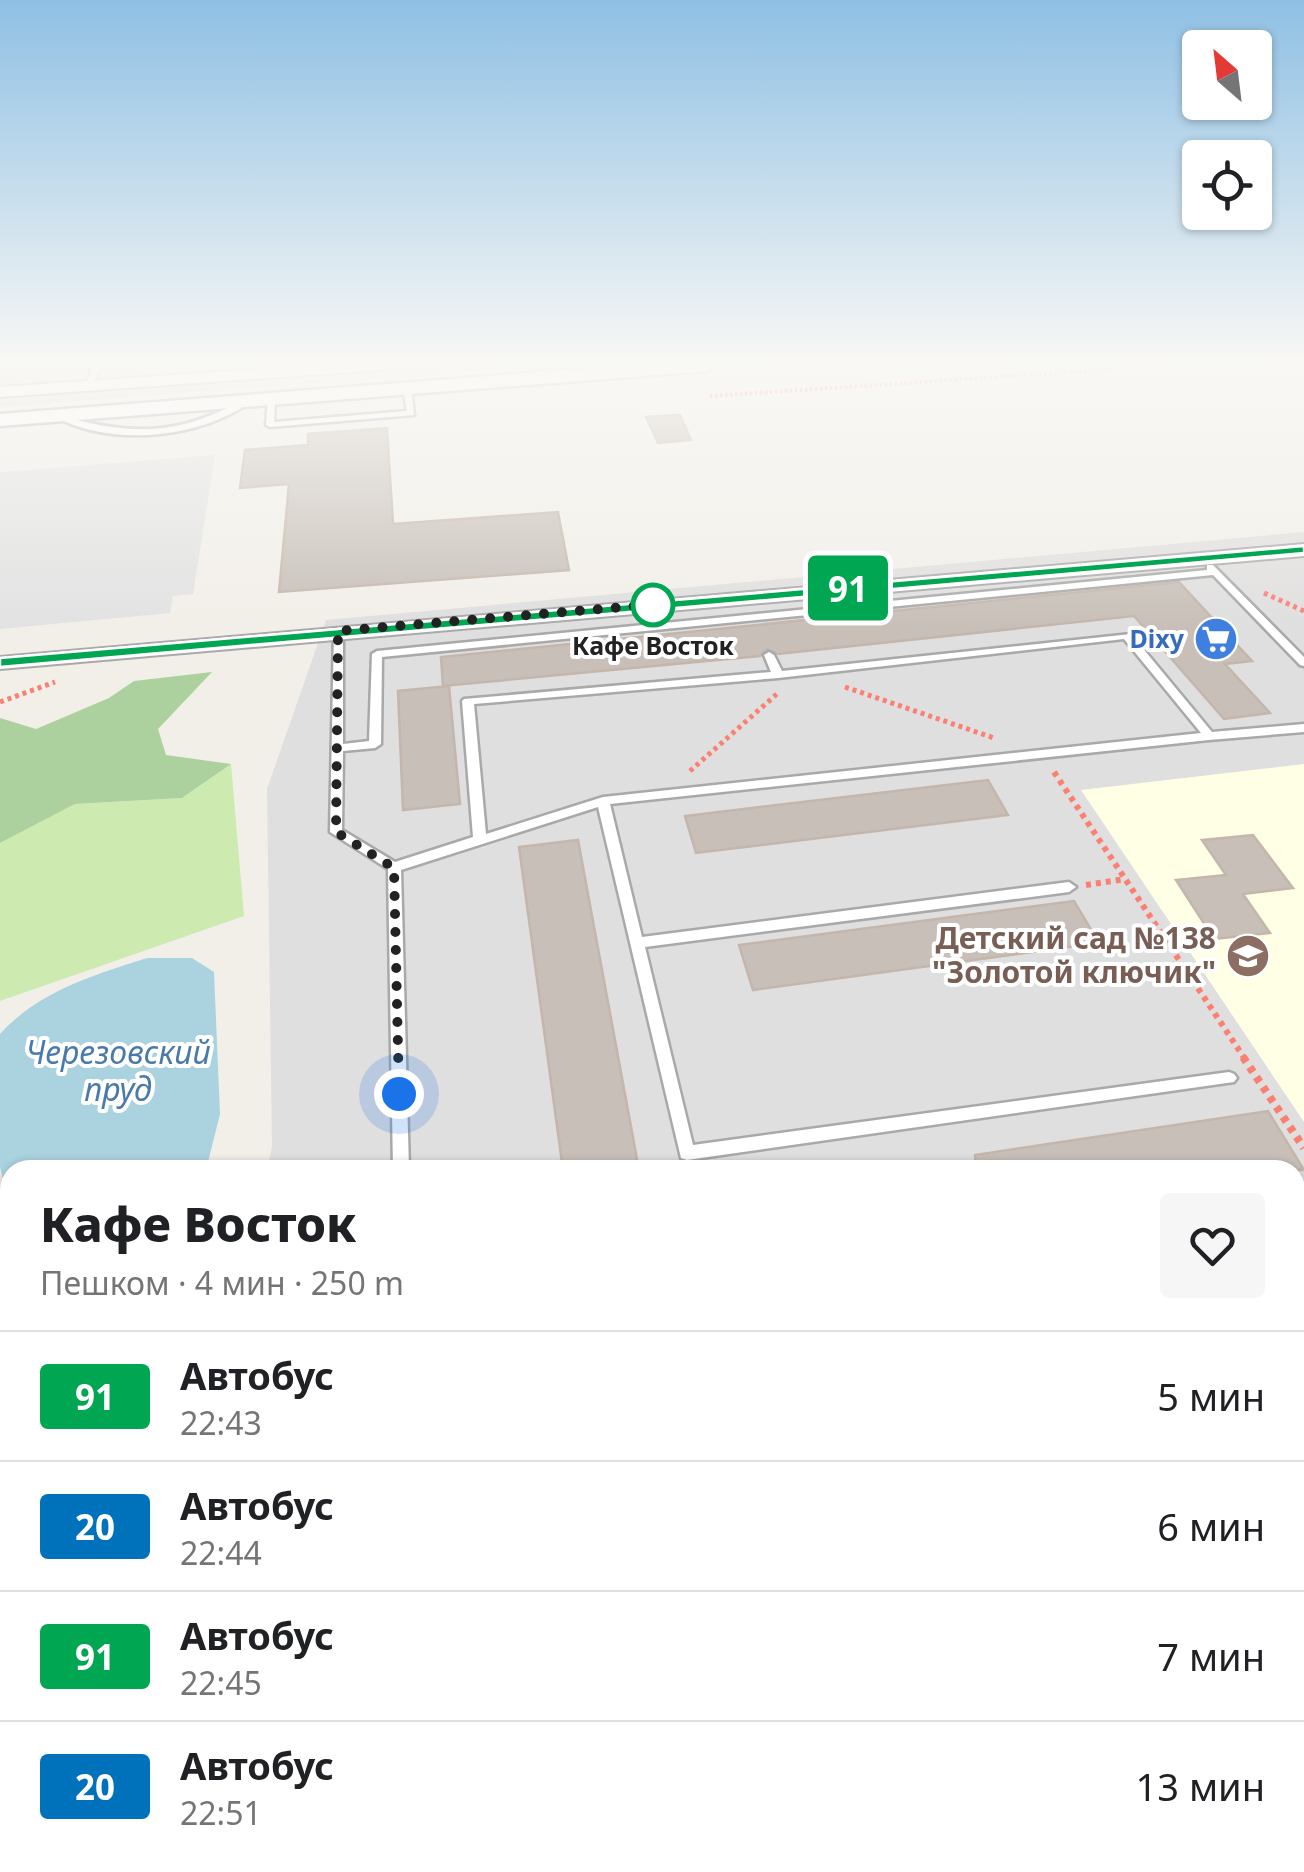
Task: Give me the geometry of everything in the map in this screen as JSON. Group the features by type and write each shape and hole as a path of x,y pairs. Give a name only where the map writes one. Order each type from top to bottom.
{"street":[{"path":"0,662 744,597 1209,565 1304,550"}],"lane":[{"path":"337,748 375,744 377,654 756,623 1209,565 1304,663"},
{"path":"744,597 756,623"},
{"path":"338,631 336,832 394,868 603,800 1304,728"},
{"path":"480,840 468,702 801,672 1127,636 1209,736"},
{"path":"769,655 778,674"},
{"path":"603,800 687,1153 1228,1078"},
{"path":"394,868 401,1160"},
{"path":"637,943 1069,887"}],"path":[{"path":"663,794 801,672 1042,754 1304,1148"},
{"path":"1069,887 1125,878"}],"shaded area":[{"path":"215,455 193,594 173,596 170,613 0,629 0,472"},
{"path":"1304,532 1304,1160 269,1160 267,789 326,620"},
{"name":"Детский сад №138 \"Золотой ключик\"","path":"1304,764 1304,1122 1081,790"}],"green space":[{"path":"212,672 158,729 166,755 231,764 182,798 75,804 0,843 0,718 36,729 109,698 134,681"},
{"path":"231,764 244,916 0,1001 0,843 75,804 182,798"}],"water":[{"name":"Черезовский пруд","path":"147,958 192,958 214,972 220,1114 208,1160 0,1160 0,1034 32,1006 87,978"}],"building":[{"path":"245,452 389,452 393,524 558,512 569,570 279,592 289,484 240,488"},
{"path":"1179,582 1252,661 1225,664 1270,713 1224,719 1134,616 778,654 767,649 760,656 443,686 441,657"},
{"path":"449,686 460,804 403,810 398,691"},
{"path":"988,780 1008,815 696,853 685,816"},
{"path":"1253,835 1293,888 1243,894 1270,933 1214,939 1176,880 1226,875 1202,840"},
{"path":"578,840 637,1160 562,1160 519,847"},
{"path":"1074,901 1099,943 753,990 739,945"},
{"path":"1268,1111 1298,1160 975,1160 975,1155"}],"bus line":[{"name":"91","path":"0,662 1304,550"}],"place":[{"name":"Кафе Восток","path":"653,605"},
{"name":"Dixy","path":"1216,639"},
{"name":"Детский сад №138 \"Золотой ключик\"","path":"1248,956"}],"route":[{"path":"399,1094 394,868 336,832 338,631 661,604 653,605"}]}
